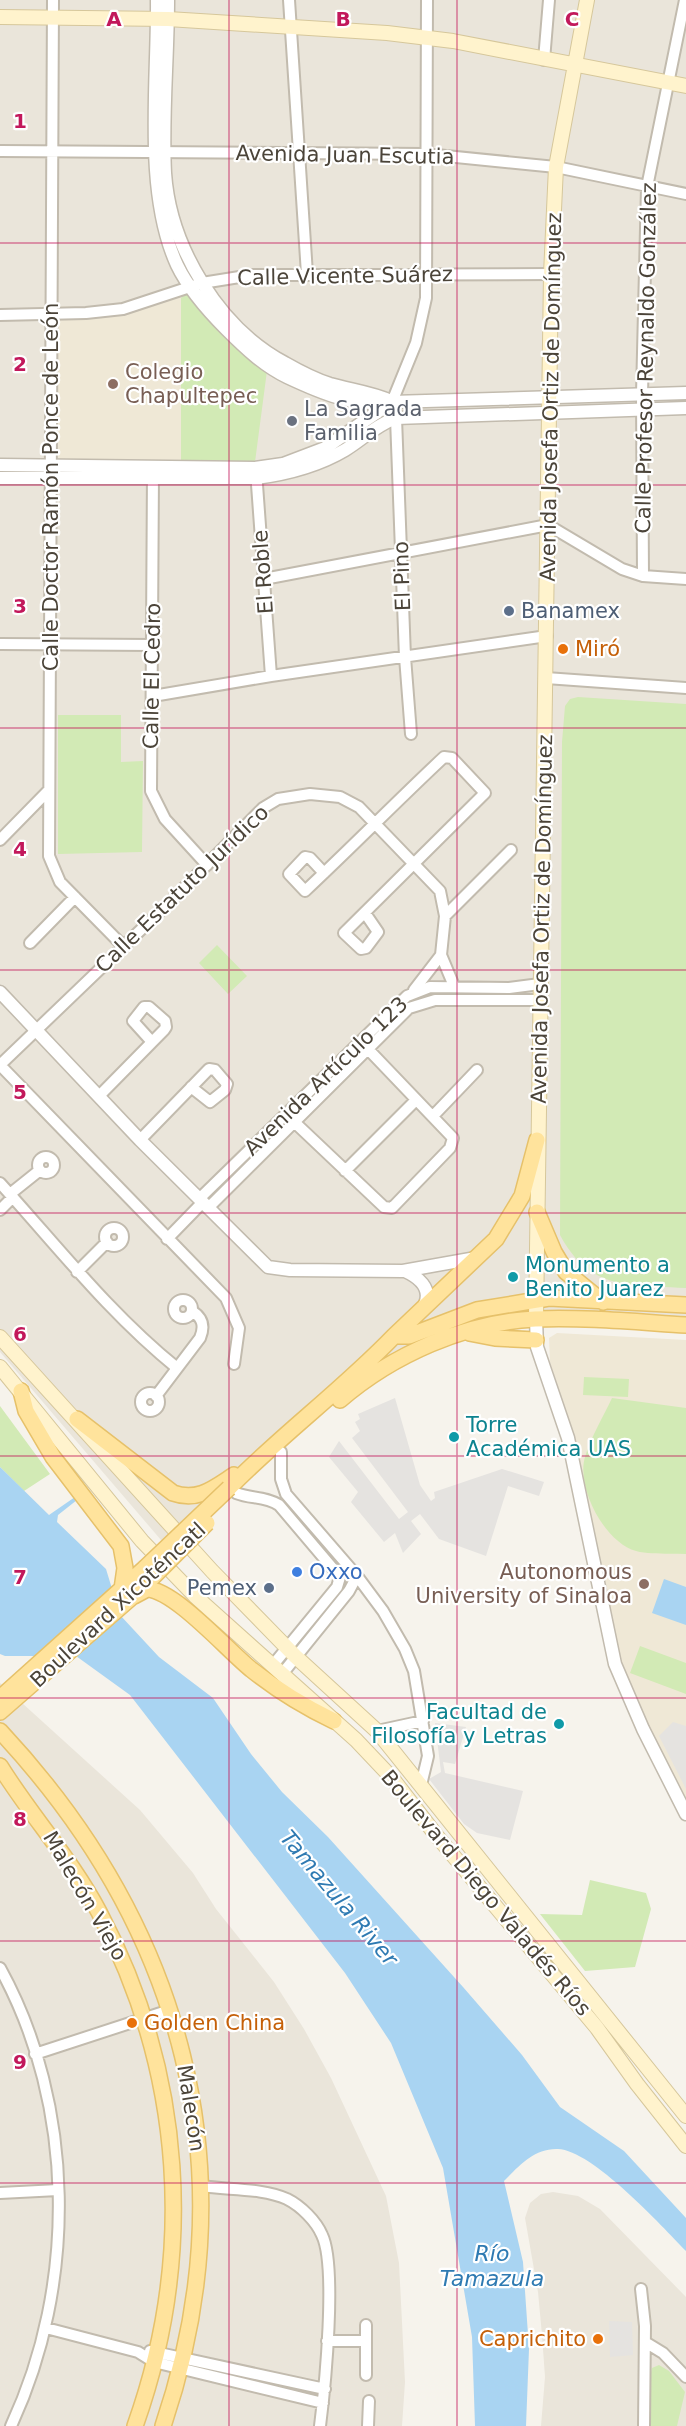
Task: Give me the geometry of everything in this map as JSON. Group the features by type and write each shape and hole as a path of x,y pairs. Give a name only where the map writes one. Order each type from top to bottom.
{"main road":[{"name":"Avenida Josefa Ortiz de Domínguez","path":"536,1319 551,274 556,167 587,0"},
{"path":"0,17 163,19 427,37 686,86"},
{"path":"77,1419 160,1485 184,1496 208,1492 254,1462 368,1363 425,1304 496,1239 519,1202 537,1140"},
{"path":"537,1212 566,1272 603,1302"},
{"path":"394,1336 408,1336 477,1310 536,1300 686,1305"},
{"path":"233,1492 348,1393 422,1348 492,1325 536,1319 686,1325"},
{"path":"466,1332 495,1338 536,1340"},
{"name":"Boulevard Diego Valadés Ríos","path":"0,1337 77,1419 212,1571 291,1652 378,1731 457,1833 590,1994 686,2116"},
{"name":"Boulevard Diego Valadés Ríos","path":"0,1367 80,1468 142,1541 195,1596 334,1721 400,1787 436,1835 597,2028 686,2146"},
{"path":"21,1391 26,1412 44,1442 121,1546 128,1593 147,1589 167,1594 254,1672 294,1700 334,1721"},
{"path":"233,1492 254,1462"},
{"name":"Boulevard Xicoténcatl","path":"0,1712 5,1697 128,1593 233,1492"},
{"name":"Malecón","path":"0,1731 68,1810 95,1851 148,1948 170,2010 196,2121 202,2186 194,2299 182,2362 163,2426"},
{"name":"Malecón Viejo","path":"0,1766 5,1780 69,1861 99,1912 127,1970 145,2018 160,2072 168,2117 173,2187 172,2242 155,2356 135,2426"}],"street":[{"name":"Calle Doctor Ramón Ponce de León","path":"53,0 49,856 60,882 123,946"},
{"path":"158,0 163,19"},
{"path":"168,0 163,19 161,152 185,251 196,285 275,357 330,384 375,393 392,402 686,393"},
{"path":"289,0 307,274"},
{"path":"256,473 325,448 392,402 420,332 427,273 427,0"},
{"path":"544,60 549,0"},
{"name":"Calle Profesor Reynaldo González","path":"643,576 642,394 647,187 686,0"},
{"name":"Avenida Juan Escutia","path":"0,151 426,154 556,167 686,194"},
{"name":"Calle Vicente Suárez","path":"0,315 123,309 196,285 252,275 551,274"},
{"name":"El Pino","path":"392,402 396,418 405,657 411,734"},
{"path":"0,465 49,471 153,473 296,471 344,451 383,423 396,418 686,408"},
{"path":"0,478 49,471"},
{"name":"Calle El Cedro","path":"153,473 151,791 165,819 207,865"},
{"name":"El Roble","path":"256,473 271,676"},
{"path":"264,579 548,525 622,569 643,576 686,579"},
{"path":"153,696 271,676 547,636"},
{"path":"0,644 153,645"},
{"path":"546,678 686,688"},
{"path":"324,873 310,858 303,858 289,874 305,891 376,824 446,756 452,758 485,793 365,913"},
{"path":"0,840 49,790"},
{"name":"Calle Estatuto Jurídico","path":"0,1065 263,808 278,799 310,794 340,797 359,807 440,891 445,916 441,955"},
{"path":"445,916 511,850"},
{"path":"30,943 75,897"},
{"path":"441,955 454,986"},
{"path":"413,993 441,955"},
{"name":"Avenida Artículo 123","path":"203,1203 359,1040 413,993 429,987 509,988 540,984"},
{"path":"0,992 140,1140 268,1267 290,1270 404,1271 477,1258"},
{"name":"Avenida Artículo 123","path":"203,1203 295,1123 409,1008 426,1001 540,1000"},
{"path":"99,1096 152,1042 166,1024 149,1007 142,1008 133,1017 134,1023 152,1042"},
{"path":"286,1114 384,1207 392,1208 453,1143 451,1133 359,1040"},
{"path":"0,1065 226,1298 239,1328 234,1364"},
{"path":"140,1140 191,1087 209,1069 215,1070 227,1084 225,1090 210,1102 191,1087"},
{"path":"433,1116 477,1070"},
{"path":"345,1171 416,1100"},
{"path":"0,1210 5,1190 40,1170"},
{"path":"5,1190 77,1272 142,1340 177,1368"},
{"path":"167,1239 203,1203"},
{"path":"77,1272 107,1242"},
{"path":"404,1271 422,1282 426,1290 425,1304"},
{"path":"156,1396 196,1346 202,1333 201,1319 192,1311"},
{"name":"Avenida Josefa Ortiz de Domínguez","path":"536,1319 536,1340 568,1438 615,1664 643,1730 686,1814"},
{"path":"281,1452 281,1479 286,1494 357,1576 383,1611 405,1649 414,1671 428,1756 421,1785"},
{"path":"233,1492 247,1498 266,1499 279,1505 340,1577 337,1587 291,1652"},
{"path":"277,1669 349,1591 357,1576"},
{"path":"378,1731 423,1721"},
{"path":"1,1971 35,2054 54,2134 58,2190 58,2239 46,2328 21,2404 10,2426"},
{"path":"35,2054 170,2010"},
{"path":"202,2186 275,2195 296,2205 313,2221 322,2234 327,2253 327,2341 325,2389 320,2426"},
{"path":"0,2193 58,2190"},
{"path":"641,2289 645,2342 644,2426"},
{"path":"366,2325 366,2375"},
{"path":"46,2328 182,2362 325,2389"},
{"path":"327,2341 366,2341"},
{"path":"645,2342 663,2353 686,2377"},
{"path":"182,2362 323,2403"},
{"path":"368,2426 369,2401"}],"shaded area":[{"path":"0,0 686,0 686,1324 539,1315 426,1338 393,1352 363,1375 167,1547 0,1352"},
{"name":"Colegio Chapultepec","path":"181,284 181,462 45,460 45,306 86,307 121,304"},
{"name":"Autonomous University of Sinaloa","path":"557,1333 686,1340 686,1799 629,1689 618,1655 569,1421 550,1362 549,1338"},
{"path":"395,1398 420,1485 431,1501 435,1498 434,1492 502,1469 544,1482 539,1496 508,1486 486,1556 439,1539 420,1514 411,1521 421,1534 403,1553 395,1533 384,1542 351,1502 358,1492 329,1457 339,1441 399,1519 408,1512 352,1438 360,1431 355,1422 360,1419 358,1414"},
{"path":"0,1683 140,1810 193,1873 216,1909 274,1982 304,2029 331,2078 386,2196 399,2263 405,2382 402,2426 0,2426"},
{"path":"673,1722 686,1726 686,1789 659,1736"},
{"path":"435,1723 466,1727 455,1764 443,1762 445,1773 523,1791 510,1840 477,1833 464,1824 429,1779 441,1772"},
{"path":"553,2192 578,2196 600,2209 686,2297 686,2426 541,2426 545,2377 542,2335 538,2292 525,2218 530,2203 541,2194"},
{"path":"609,2321 632,2322 633,2355 610,2357"}],"green space":[{"path":"191,290 268,363 255,462 181,462 181,298"},
{"path":"578,697 686,704 686,1288 629,1285 598,1276 584,1266 560,1235 562,742 565,706 570,699"},
{"path":"58,715 121,715 121,762 143,761 142,852 58,854"},
{"path":"217,945 247,976 228,994 199,963"},
{"path":"584,1377 629,1379 628,1397 583,1395"},
{"path":"612,1398 686,1408 686,1554 642,1552 624,1546 613,1537 595,1512 589,1498 583,1469 585,1457"},
{"path":"0,1406 50,1474 24,1491 0,1467"},
{"path":"640,1646 686,1663 686,1694 630,1673"},
{"path":"590,1880 646,1893 651,1909 635,1967 585,1971 540,1914 582,1915"},
{"path":"659,2365 669,2371 685,2392 677,2426 649,2426 650,2376 652,2368"}],"water":[{"path":"0,1467 49,1515 75,1497 77,1500 58,1515 57,1522 106,1569 120,1615 159,1657 213,1698 251,1754 282,1792 328,1837 463,1987 522,2055 560,2107 624,2151 686,2218 686,2251 644,2208 607,2175 589,2162 558,2149 549,2149 534,2155 504,2181 523,2262 529,2349 526,2426 475,2426 472,2337 443,2168 391,2043 345,1973 130,1695 76,1656 5,1656 0,1654"},
{"path":"664,1579 686,1587 686,1625 652,1613"}],"place":[{"name":"Colegio Chapultepec","path":"113,384"},
{"name":"La Sagrada Familia","path":"292,421"},
{"name":"Banamex","path":"509,611"},
{"name":"Miró","path":"563,649"},
{"name":"Monumento a Benito Juarez","path":"513,1277"},
{"name":"Torre Académica UAS","path":"454,1437"},
{"name":"Oxxo","path":"297,1572"},
{"name":"Autonomous University of Sinaloa","path":"644,1584"},
{"name":"Pemex","path":"269,1588"},
{"name":"Facultad de Filosofía y Letras","path":"559,1724"},
{"name":"Golden China","path":"132,2023"},
{"name":"Caprichito","path":"598,2339"}],"water label":[{"name":"Tamazula River","path":"339,1898"},
{"name":"Río Tamazula","path":"492,2266"}]}
